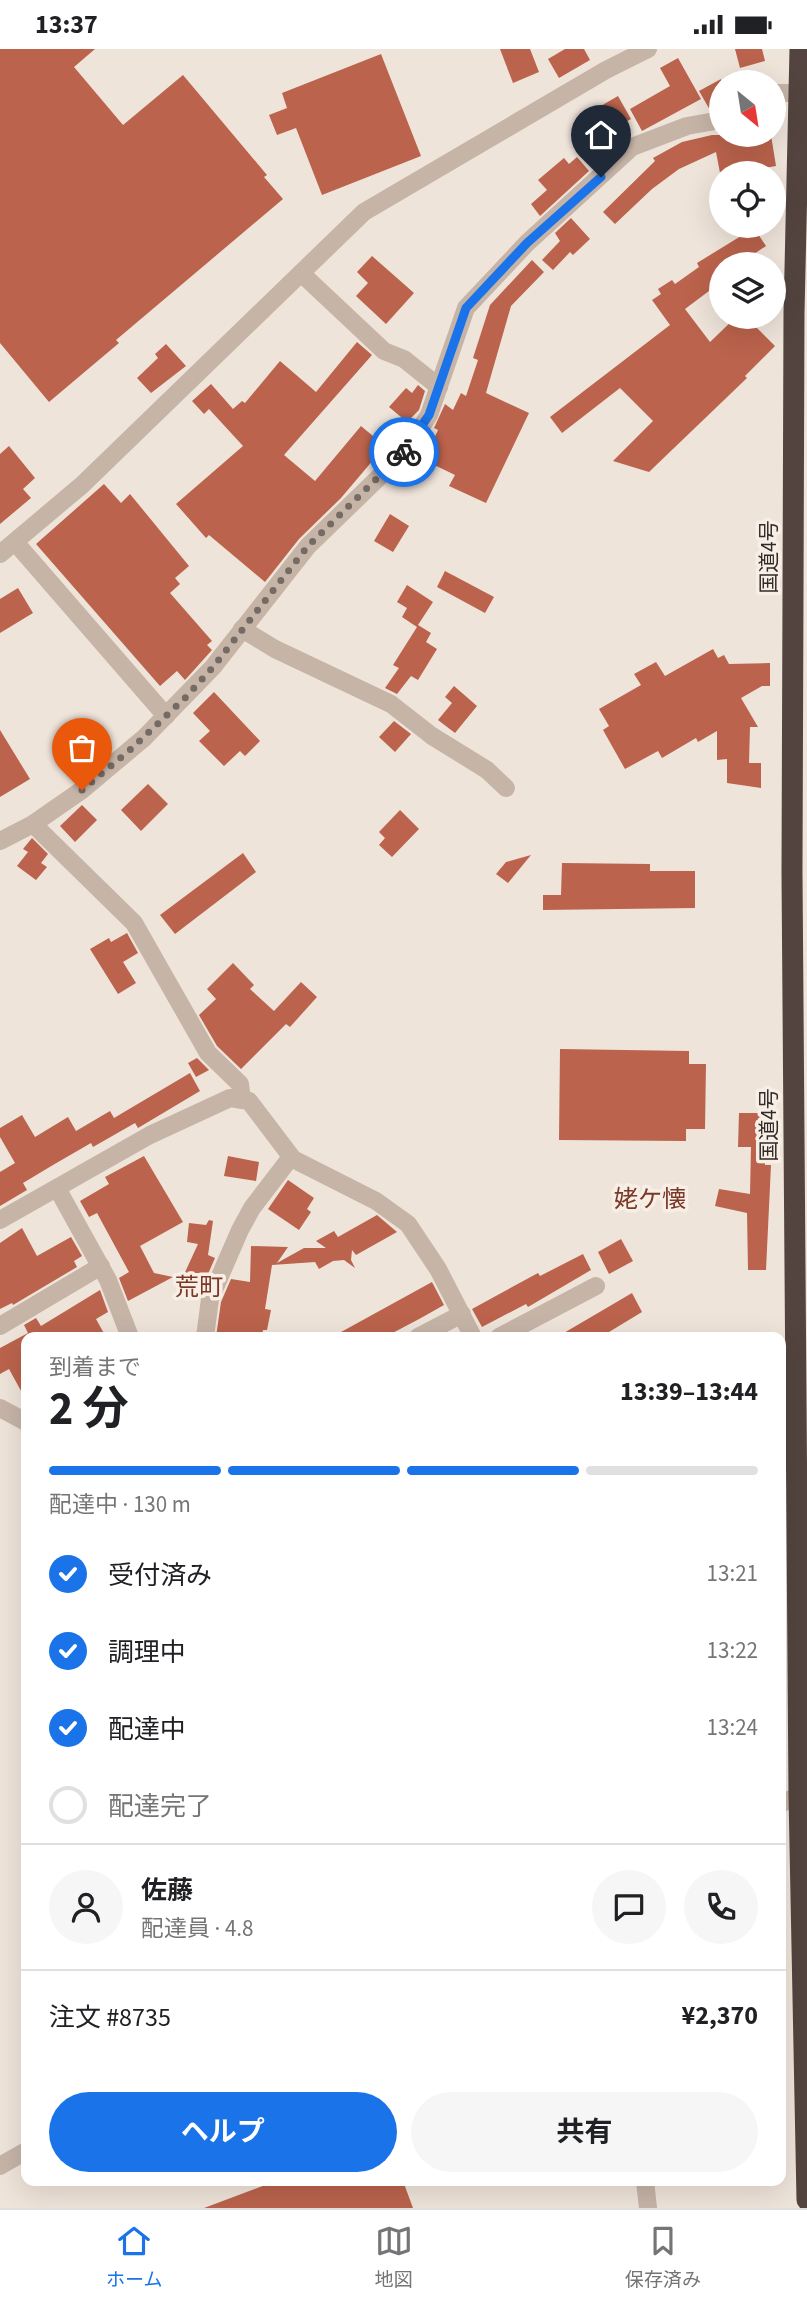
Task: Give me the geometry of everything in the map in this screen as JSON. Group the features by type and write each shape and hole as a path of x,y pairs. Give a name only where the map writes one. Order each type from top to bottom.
{"highway":[{"name":"国道4号","path":"800,49 800,872 788,1435 807,2200"}],"street":[{"path":"0,554 82,485 350,222 383,198 648,49"},
{"path":"786,93 798,93"},
{"path":"0,841 33,824 119,760 166,716 213,667 308,546 384,475 416,438 439,387 466,308 527,243 632,147 687,126 709,122"},
{"path":"301,273 384,351 404,359 439,387"},
{"path":"15,542 166,716"},
{"path":"242,629 275,649 391,704 432,736 481,765 506,788"},
{"path":"33,824 134,923 208,1053 240,1084 242,1100"},
{"path":"0,1220 150,1136 230,1098 249,1101 291,1157 396,1213 408,1224 438,1269 470,1332"},
{"path":"206,1332 210,1299 240,1230 252,1208 291,1157"},
{"path":"57,1188 101,1266 128,1332"},
{"path":"0,1326 101,1266"},
{"path":"509,1332 596,1286"},
{"path":"428,1332 462,1314"},
{"path":"0,1408 21,1419"},
{"path":"0,2167 21,2154"},
{"path":"646,2186 648,2208"}],"building":[{"path":"0,49 95,49 74,67 123,125 183,75 267,175 264,177 283,199 116,340 119,343 49,402 0,343"},
{"path":"500,49 530,49 539,72 513,83"},
{"path":"565,49 584,49 590,60 559,78 548,59"},
{"path":"735,49 762,49 765,61 740,68"},
{"path":"381,54 421,156 322,195 296,128 277,135 269,115 287,108 282,93"},
{"path":"678,58 701,99 642,131 630,109 670,86 660,68"},
{"path":"709,86 709,108 699,91"},
{"path":"618,96 631,119 592,141 580,118"},
{"path":"709,136 709,147 773,147 775,161 718,161 716,152 679,169 652,189 615,224 603,212 655,161 653,158 682,142"},
{"path":"577,157 589,171 540,216 531,204 547,190 538,180 564,158 569,164"},
{"path":"571,218 590,239 573,255 570,252 553,270 542,260 560,241 555,233"},
{"path":"738,238 761,238 766,246 757,252 715,252"},
{"path":"372,256 414,293 386,324 356,296 368,283 357,272"},
{"path":"709,256 709,291 685,309 710,342 724,329 758,329 775,346 745,376 747,378 649,472 613,461 653,421 620,388 562,433 550,417 670,325 652,300 661,294 658,289 672,280 675,284 699,267 697,263"},
{"path":"532,260 544,272 511,306 486,393 529,413 486,503 449,486 455,475 424,460 438,430 434,428 445,404 453,410 461,393 466,396 478,360 473,358 490,305"},
{"path":"357,342 372,355 284,455 315,481 361,426 385,446 341,498 299,539 265,582 209,535 206,538 176,504 243,446 209,409 204,414 192,401 211,384 233,409 242,401 245,403 280,361 316,392"},
{"path":"166,344 186,366 151,393 137,378 158,358 155,354"},
{"path":"418,385 425,391 419,410 407,422 389,407 406,388 412,393"},
{"path":"9,446 35,478 23,489 31,498 0,524 0,454"},
{"path":"104,484 121,503 130,494 189,566 175,578 180,584 170,593 212,641 207,645 212,650 185,680 177,671 160,686 36,544"},
{"path":"390,514 409,526 393,552 374,541"},
{"path":"445,571 494,597 485,613 437,587"},
{"path":"407,585 433,602 418,625 431,633 426,642 437,649 418,680 411,676 397,694 385,688 399,668 393,665 417,627 402,617 407,608 397,602"},
{"path":"18,588 33,613 0,633 0,599"},
{"path":"713,649 718,658 724,655 729,664 770,663 770,686 762,686 741,698 758,727 750,727 749,763 761,763 761,788 727,783 727,759 717,760 717,731 698,742 696,738 662,758 658,751 625,769 603,730 609,726 599,709 641,685 634,674 656,662 665,676"},
{"path":"454,686 477,706 455,733 438,720 452,703 445,697"},
{"path":"214,692 260,741 245,756 240,751 224,766 199,741 210,731 193,713"},
{"path":"394,721 411,734 395,752 379,737"},
{"path":"0,730 30,779 0,797"},
{"path":"148,784 168,804 141,831 121,810"},
{"path":"82,805 97,820 75,842 60,826"},
{"path":"400,810 419,829 392,857 379,845 385,838 379,832"},
{"path":"32,838 48,854 41,863 47,867 36,880 17,866 28,852 23,849"},
{"path":"243,853 256,872 175,934 160,915"},
{"path":"531,855 508,883 496,874 506,862"},
{"path":"562,863 650,864 650,871 695,871 695,908 543,910 543,895 561,895"},
{"path":"127,933 138,953 123,962 136,983 118,994 90,949 109,938 111,942"},
{"path":"233,963 254,985 250,989 274,1011 301,982 317,997 290,1027 286,1024 241,1069 217,1046 199,1015 216,999 207,989"},
{"path":"560,1049 689,1051 689,1064 706,1064 705,1129 686,1129 686,1141 559,1140"},
{"path":"197,1058 209,1070 196,1077 188,1063"},
{"path":"190,1073 200,1091 138,1128 135,1123 93,1147 91,1143 23,1183 27,1190 0,1206 0,1172 15,1163 0,1137 0,1128 22,1115 35,1137 68,1117 76,1131 110,1111 114,1118"},
{"path":"739,1113 765,1113 765,1165 771,1165 766,1270 748,1270 747,1213 715,1206 719,1189 750,1194 751,1147 738,1147"},
{"path":"144,1156 183,1222 140,1246 154,1273 173,1277 128,1301 119,1278 129,1272 97,1213 89,1217 80,1201 109,1184 105,1177"},
{"path":"228,1156 259,1162 256,1181 224,1176"},
{"path":"288,1180 314,1198 307,1209 311,1212 299,1230 268,1209"},
{"path":"377,1215 397,1232 356,1255 352,1250 351,1260 355,1268 344,1260 333,1261 319,1269 315,1262 272,1265 265,1309 271,1310 267,1330 217,1332 221,1302 231,1279 250,1282 251,1246 288,1247 277,1263 304,1248 326,1248 316,1241 334,1231 338,1237"},
{"path":"209,1220 213,1221 208,1255 215,1258 201,1290 181,1281 198,1244 187,1242 189,1223 206,1225"},
{"path":"22,1228 37,1256 71,1237 82,1256 74,1261 77,1267 13,1305 12,1303 0,1309 0,1243"},
{"path":"621,1239 633,1261 609,1274 598,1252"},
{"path":"583,1254 591,1270 528,1307 526,1304 482,1327 472,1309 538,1273 540,1276"},
{"path":"432,1282 444,1305 394,1332 341,1332"},
{"path":"100,1290 108,1312 96,1319 103,1332 28,1332 24,1325 36,1318 41,1326"},
{"path":"632,1293 642,1312 609,1332 566,1332"},
{"path":"21,1337 21,1391 9,1369 0,1374 0,1348"},
{"path":"263,2186 405,2186 413,2208 204,2208"}],"way so far":[{"path":"82,790 119,760 186,697 213,667 308,546 384,475 404,452"}],"district":[{"name":"姥ケ懐","path":"650,1199"},
{"name":"荒町","path":"199,1287"}],"route":[{"path":"404,452 416,438 429,415 466,308 471,301 527,243 601,177"}]}
